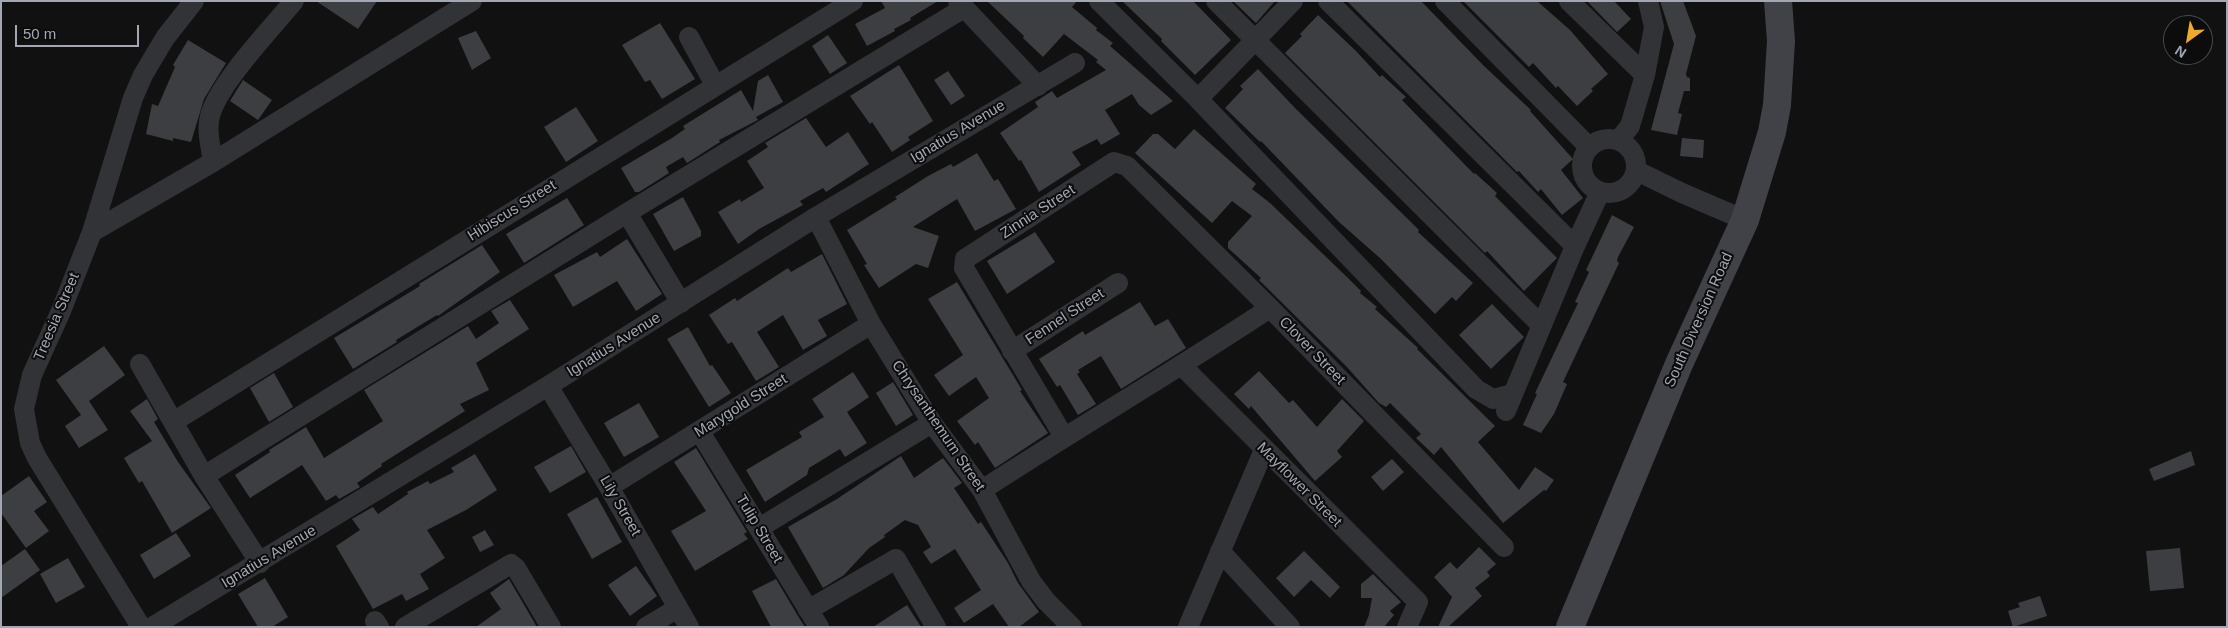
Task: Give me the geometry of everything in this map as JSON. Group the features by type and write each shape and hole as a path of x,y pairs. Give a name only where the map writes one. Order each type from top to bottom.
{"main road":[{"name":"South Diversion Road","path":"1570,627 1679,364 1745,220 1772,132 1778,105 1781,41 1778,1"}],"street":[{"name":"Treesia Street","path":"140,627 37,458 30,443 24,409 32,375 61,311 92,232 133,98 143,75 166,38 194,1"},
{"path":"213,162 208,130 210,116 217,98 231,77 294,1"},
{"path":"92,232 213,162 472,1"},
{"name":"Hibiscus Street","path":"173,422 853,1"},
{"path":"1099,1 1198,99 1476,389 1493,398 1509,403 1575,246 1600,192"},
{"path":"1216,1 1541,325"},
{"path":"1198,99 1293,1"},
{"path":"1328,1 1575,246"},
{"path":"1445,1 1590,147"},
{"path":"1569,1 1645,75"},
{"path":"1620,140 1630,126 1645,75 1654,26 1648,1"},
{"path":"204,476 961,4 1038,86"},
{"path":"689,37 715,85"},
{"name":"Ignatius Avenue","path":"152,627 548,386 816,217 1075,63"},
{"path":"1603,139 1620,140 1626,144 1635,156 1637,171 1630,185 1623,190 1616,193 1600,192 1584,176 1582,160 1590,147 1603,139"},
{"name":"Zinnia Street","path":"1012,351 964,268 963,263 1114,162"},
{"name":"Clover Street","path":"1114,162 1127,166 1270,308 1504,547"},
{"path":"1637,171 1745,220"},
{"path":"627,213 681,303"},
{"name":"Chrysanthemum Street","path":"816,217 871,324 932,423 982,490 1031,581 1046,601 1072,627"},
{"name":"Fennel Street","path":"1012,351 1118,283"},
{"path":"982,490 1064,437 1182,366 1270,308"},
{"name":"Marygold Street","path":"609,486 700,432 871,324"},
{"path":"1012,351 1064,437"},
{"path":"140,364 204,476 260,563"},
{"name":"Mayflower Street","path":"1182,366 1418,602 1408,627"},
{"name":"Lily Street","path":"548,386 609,486 689,627"},
{"path":"759,528 932,423"},
{"name":"Tulip Street","path":"700,432 819,627"},
{"path":"1188,627 1264,450"},
{"path":"1220,551 1290,627"},
{"path":"808,610 896,559 936,627"},
{"path":"405,627 508,564 516,568 551,627"},
{"path":"646,627 678,608"}],"building":[{"path":"316,1 377,1 358,29"},
{"path":"881,1 938,1 910,18 911,20 894,29 895,31 867,46 855,24 885,8"},
{"path":"987,1 1077,1 1072,7 1113,43 1110,46 1173,101 1151,115 1139,105 1132,94 1105,110 1120,134 1101,145 1097,139 1072,152 1081,165 1039,192 1021,160 1019,161 1000,133 1038,107 1035,102 1052,91 1057,98 1106,70 1096,62 1098,60 1064,34 1043,57"},
{"path":"1122,1 1193,1 1231,40 1195,75 1161,41 1162,39"},
{"path":"1233,1 1275,1 1256,23"},
{"path":"1347,1 1421,1 1484,66 1531,110 1573,159 1561,170 1583,198 1562,215 1541,189 1538,192 1519,171 1517,172"},
{"path":"1463,1 1537,1 1570,30 1608,74 1591,89 1593,91 1577,106 1558,86 1556,88 1533,63 1529,67"},
{"path":"1587,1 1614,1 1631,19 1617,32"},
{"path":"1660,1 1683,1 1696,36 1686,74 1690,78 1690,91 1684,91 1678,113 1682,114 1677,135 1651,130 1674,44"},
{"path":"1318,15 1380,77 1382,75 1406,97 1402,100 1474,174 1497,193 1495,196 1557,258 1524,291 1487,251 1485,253 1285,53 1302,36 1300,34"},
{"path":"660,23 695,79 662,99 650,80 645,82 622,45"},
{"path":"476,31 491,58 472,70 458,38"},
{"path":"828,35 847,63 830,74 812,46"},
{"path":"188,40 226,63 204,99 191,142 173,138 173,141 146,134 152,104 158,106 175,67 173,65"},
{"path":"899,65 933,121 908,137 910,140 892,152 872,122 870,124 850,96"},
{"path":"1258,69 1419,230 1418,232 1473,283 1456,301 1452,297 1435,314 1381,259 1339,222 1261,141 1225,108 1243,89 1240,86"},
{"path":"948,71 965,96 951,105 934,80"},
{"path":"768,75 783,102 756,117 758,120 719,140 720,142 687,163 683,157 666,167 669,173 639,192 635,192 621,168 672,138 685,129 683,126 741,90 753,111 758,81"},
{"path":"243,80 272,100 258,120 230,101"},
{"path":"576,107 598,141 566,162 544,127"},
{"path":"806,118 826,147 848,132 869,164 826,192 823,188 800,201 803,205 759,229 738,244 718,212 740,199 741,202 764,188 747,161 768,147 765,143"},
{"path":"1194,129 1256,184 1252,189 1270,203 1349,279 1361,291 1360,293 1377,307 1375,309 1418,348 1495,426 1478,442 1519,490 1535,467 1554,480 1546,491 1544,490 1503,523 1441,447 1434,455 1416,438 1421,434 1390,403 1386,407 1379,403 1346,366 1259,280 1261,278 1228,248 1228,242 1252,216 1232,201 1212,223 1135,153 1153,134 1158,134 1175,149"},
{"path":"1682,138 1704,140 1703,158 1680,156"},
{"path":"977,153 994,181 998,179 1016,209 975,231 957,199 913,227 939,236 928,268 916,264 879,288 864,265 867,264 847,230 897,199 895,197 928,176 951,164 953,167"},
{"path":"683,197 701,231 701,236 674,251 653,214"},
{"path":"567,198 584,225 524,263 506,234"},
{"path":"1612,215 1634,227 1618,257 1617,261 1619,263 1563,382 1567,384 1554,414 1541,433 1523,425 1537,394 1535,393 1578,303 1575,302 1589,272 1586,270"},
{"path":"1035,232 1055,262 1007,294 987,261"},
{"path":"627,239 662,294 636,311 617,281 573,307 554,275 597,252 600,257"},
{"path":"482,245 500,272 438,316 396,340 397,342 353,369 334,338 420,286 419,284"},
{"path":"822,254 847,304 818,320 827,336 803,350 783,315 757,332 779,367 756,381 732,342 728,344 709,315 735,298 737,301 788,268 791,272"},
{"path":"957,282 1022,390 1020,391 1048,433 995,468 978,442 975,445 957,421 989,398 976,377 949,396 934,375 963,355 928,299"},
{"path":"510,300 529,329 476,363 489,390 460,404 465,411 381,464 382,466 357,483 360,487 339,499 336,495 326,501 302,465 250,498 235,475 270,452 269,450 306,427 324,458 383,421 364,390 468,326 476,339 499,323 491,311"},
{"path":"1140,302 1155,326 1168,319 1186,348 1121,389 1101,356 1078,370 1080,372 1077,374 1096,404 1078,415 1060,385 1057,387 1039,359 1083,331 1085,335"},
{"path":"1492,304 1524,337 1491,369 1459,335"},
{"path":"688,327 710,366 712,365 731,393 709,407 667,339"},
{"path":"104,346 125,375 89,401 108,430 79,448 65,426 81,415 56,380"},
{"path":"1259,371 1289,403 1293,400 1317,427 1342,399 1364,421 1337,451 1342,457 1315,481 1251,406 1249,409 1234,394"},
{"path":"853,372 869,397 847,412 867,443 845,457 840,449 809,468 807,475 765,502 746,470 802,437 799,432 824,417 812,399"},
{"path":"274,373 293,407 269,422 250,388"},
{"path":"893,382 913,415 896,426 876,393"},
{"path":"147,399 158,419 154,422 178,462 211,508 172,533 142,481 139,483 124,458 152,441 130,411"},
{"path":"639,403 659,437 624,457 604,423"},
{"path":"571,446 586,472 550,493 534,467"},
{"path":"696,448 747,532 744,534 748,539 695,571 671,531 706,511 674,462"},
{"path":"2191,451 2195,465 2154,481 2149,469"},
{"path":"475,454 497,490 466,510 427,530 445,558 420,574 429,589 406,601 402,594 373,609 336,546 360,530 352,519 373,507 378,514 408,494 407,492 428,481 430,484 454,472 451,468"},
{"path":"901,456 914,478 943,458 962,483 954,488 978,524 981,522 1008,563 1018,583 1039,612 1019,627 1009,627 993,604 964,623 954,608 981,590 955,549 931,564 923,552 931,547 918,525 905,520 869,548 844,575 823,588 788,527 837,499"},
{"path":"1392,459 1404,472 1383,491 1371,477"},
{"path":"29,476 47,502 34,511 49,531 26,548 1,513 1,496"},
{"path":"597,497 622,542 592,559 567,514"},
{"path":"485,530 494,545 480,552 472,537"},
{"path":"176,533 191,556 154,579 140,555"},
{"path":"1479,547 1496,564 1487,572 1490,576 1475,588 1482,596 1448,627 1438,627 1452,597 1434,577 1450,562 1457,569"},
{"path":"2180,548 2184,588 2150,591 2146,551"},
{"path":"25,549 40,570 1,598 1,566"},
{"path":"1304,551 1340,587 1330,598 1311,580 1294,597 1276,578"},
{"path":"68,558 85,587 56,603 40,574"},
{"path":"636,566 657,596 630,616 608,585"},
{"path":"1373,574 1401,602 1390,611 1394,615 1384,627 1364,627 1369,615 1372,598 1361,598 1361,584"},
{"path":"265,578 288,617 272,627 258,627 238,594"},
{"path":"509,579 537,627 476,627 501,609 490,593"},
{"path":"776,579 805,627 771,627 752,591"},
{"path":"2040,596 2047,616 2013,627 2008,611 2020,607 2018,603"},
{"path":"907,605 921,627 873,627"}]}
